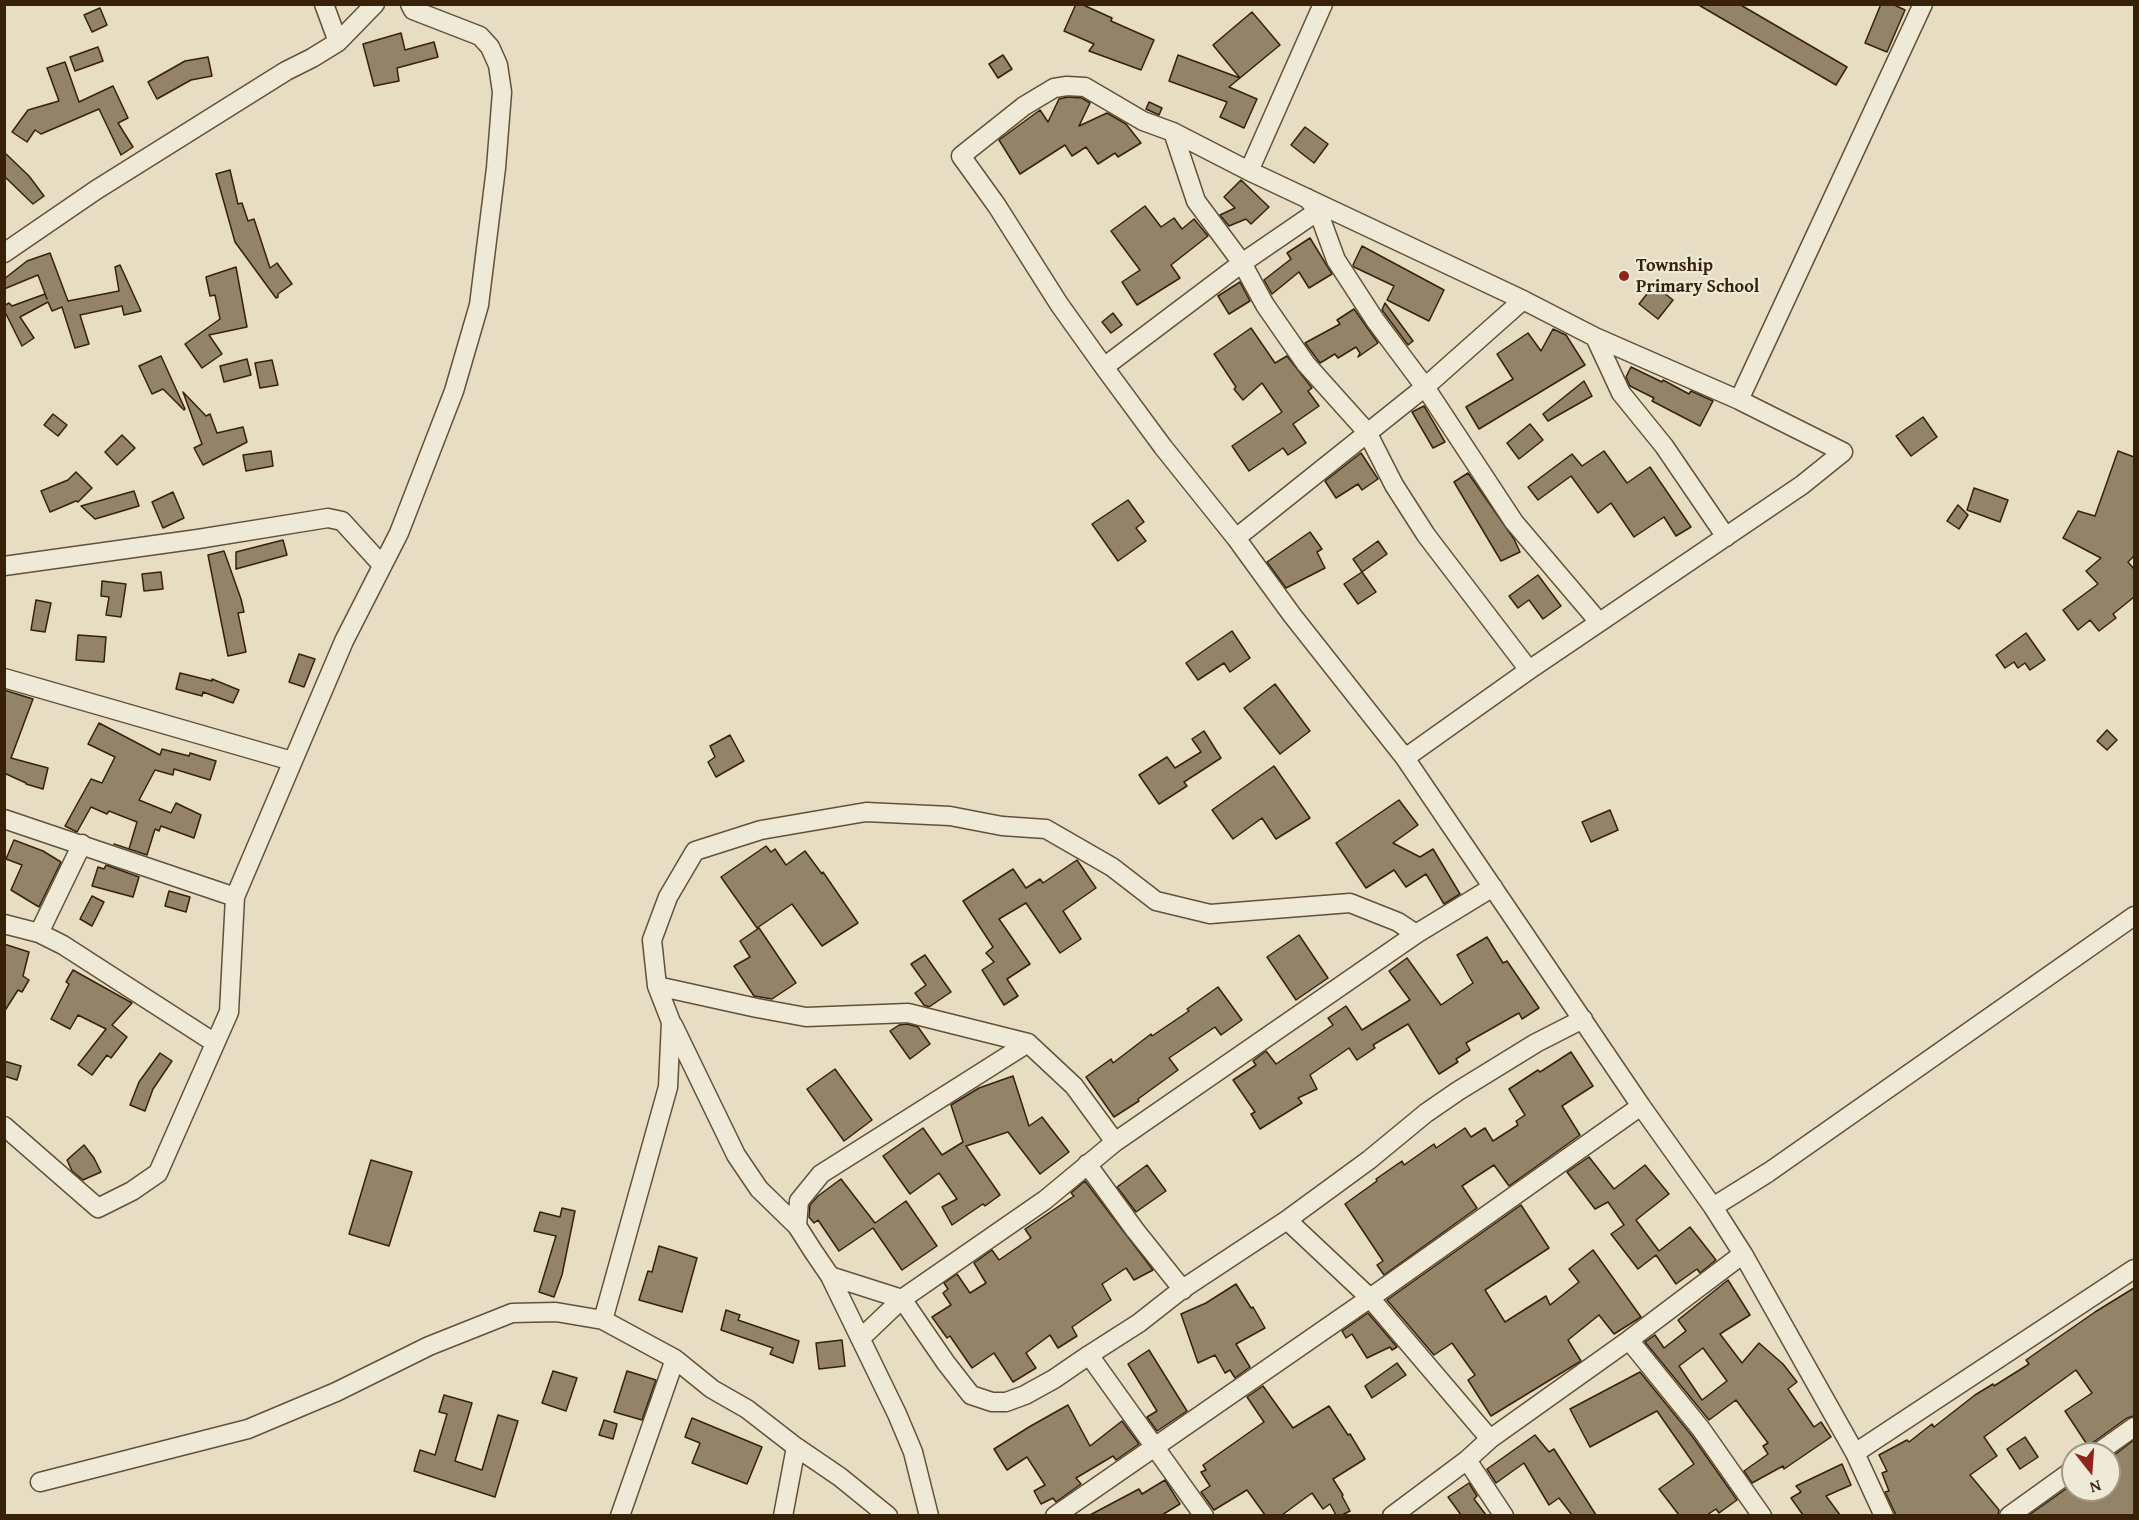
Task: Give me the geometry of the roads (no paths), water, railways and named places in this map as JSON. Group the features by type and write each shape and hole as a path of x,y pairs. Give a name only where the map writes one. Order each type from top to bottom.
{"street":[{"path":"324,4 338,42"},
{"path":"4,253 96,190 286,71 338,42 375,4"},
{"path":"4,1126 98,1208 132,1191 158,1173 229,1012 235,897 344,641 399,533 454,391 479,305 502,92 498,64 490,47 480,36 413,10 410,4"},
{"path":"1249,171 1323,4"},
{"path":"1739,400 1923,4"},
{"path":"1405,758 1529,670 1802,484 1843,452 1739,400 1595,338 1523,300 1312,204 1173,132 1143,121 1085,87 1054,88 1024,106 961,156 998,206 1059,304 1163,447 1405,758 1641,1106 1713,1207 1743,1254 1855,1453 1884,1515"},
{"path":"1173,132 1196,201 1242,263 1265,305 1306,364 1367,432 1394,485 1426,535 1529,670"},
{"path":"1104,367 1242,263 1312,204"},
{"path":"1312,204 1336,260 1375,320 1425,387 1514,522 1599,622"},
{"path":"1236,538 1425,387 1523,300"},
{"path":"1595,338 1621,393 1664,446 1726,537"},
{"path":"4,566 328,518 342,521 382,566"},
{"path":"4,678 292,761"},
{"path":"929,1515 913,1452 830,1276 797,1226 759,1189 736,1155 671,1022 657,986 652,940 668,897 695,851 761,830 866,812 950,816 1002,826 1046,829 1112,867 1156,901 1210,914 1350,903 1398,922 1416,934"},
{"path":"4,819 235,897"},
{"path":"39,933 82,844"},
{"path":"861,1338 902,1299 1045,1200 1115,1142 1416,934 1493,887"},
{"path":"1713,1207 1769,1172 2134,916"},
{"path":"4,924 39,933 78,954 215,1043"},
{"path":"657,986 806,1017 908,1013 1028,1043 1074,1086 1115,1142"},
{"path":"830,1276 902,1299 971,1395 992,1402 1006,1402 1054,1379 1138,1323 1287,1220 1458,1091 1536,1043 1583,1019"},
{"path":"603,1320 668,1087 671,1022"},
{"path":"797,1226 799,1201 821,1174 1028,1043"},
{"path":"1055,1515 1370,1298 1641,1106"},
{"path":"1087,1164 1135,1230 1183,1290"},
{"path":"1287,1220 1370,1298 1490,1438"},
{"path":"1392,1515 1467,1460 1490,1438 1629,1340 1743,1254"},
{"path":"1855,1453 2134,1269"},
{"path":"40,1482 248,1429 336,1392 429,1346 512,1313 556,1312 603,1320 675,1359 712,1389 747,1409 888,1515"},
{"path":"1629,1340 1701,1429 1753,1512"},
{"path":"1089,1355 1204,1515"},
{"path":"620,1515 675,1359"},
{"path":"2113,1442 2134,1427"},
{"path":"783,1515 796,1447"},
{"path":"1467,1460 1504,1515"},
{"path":"2009,1515 2061,1478"}],"place":[{"name":"Township Primary School","path":"1624,276"}]}
